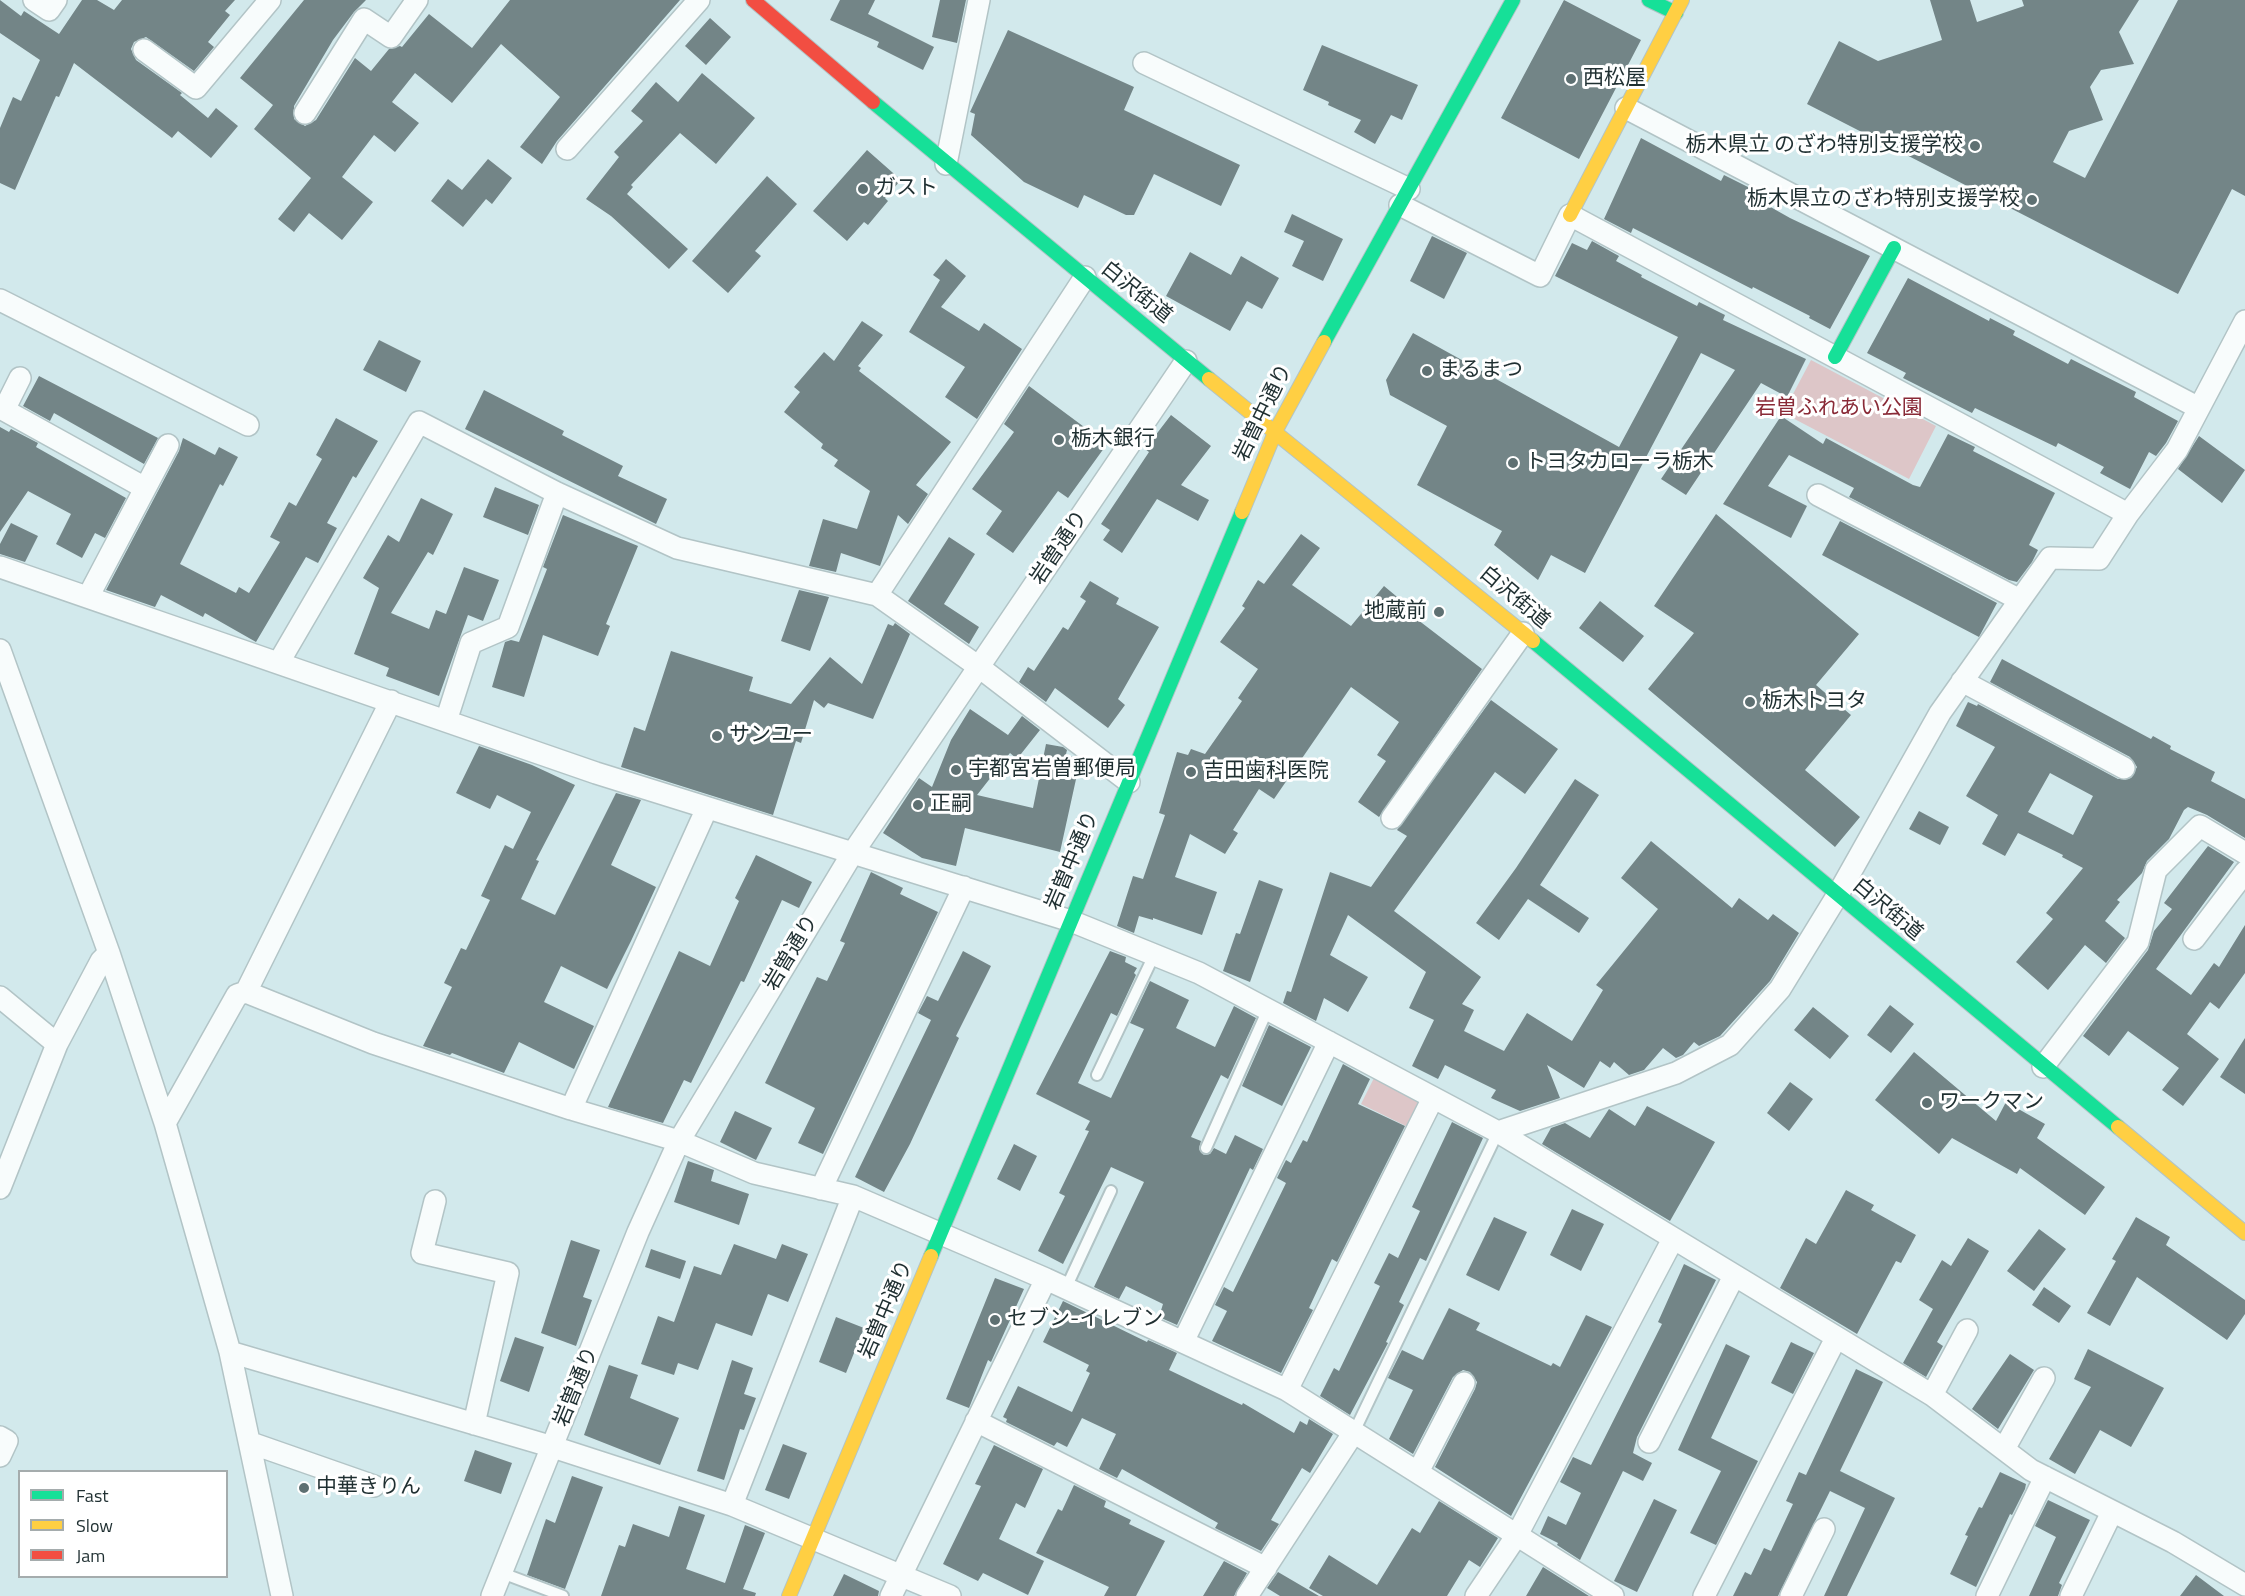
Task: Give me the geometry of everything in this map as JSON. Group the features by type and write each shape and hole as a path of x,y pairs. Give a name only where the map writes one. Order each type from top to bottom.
{"street":[{"path":"34,0 49,10 56,0"},
{"path":"144,50 196,88 270,0"},
{"path":"305,113 364,19 391,37 417,0"},
{"path":"567,149 699,0"},
{"name":"白沢街道","path":"753,0 946,164 1523,633 2245,1233"},
{"path":"946,164 979,0"},
{"name":"岩曽中通り","path":"789,1596 1276,430 1513,0"},
{"path":"1649,0 1676,13"},
{"path":"1144,63 1405,197 1540,276 1683,0"},
{"path":"1626,108 2199,408"},
{"path":"1570,215 2128,514"},
{"path":"1835,357 1894,248"},
{"path":"877,595 1085,277"},
{"path":"0,300 248,425"},
{"path":"1498,1132 1676,1073 1730,1045 1780,989 1837,896 1940,712 1962,681 2050,558 2099,559 2128,514 2177,450 2245,321"},
{"name":"岩曽通り","path":"492,1596 638,1232 680,1141 852,854 1186,361"},
{"path":"20,378 4,410 145,488"},
{"path":"279,662 419,422 557,494 678,548 877,595 980,667 1130,782"},
{"path":"88,597 168,445"},
{"path":"446,720 471,643 508,627 557,494"},
{"path":"1818,495 2020,600"},
{"path":"0,567 707,808 1071,921 1155,953 1268,1009 1498,1132 1932,1395 2045,1478 2173,1542 2245,1586"},
{"path":"1392,818 1523,633"},
{"path":"0,650 110,953 165,1123 230,1352 282,1596"},
{"path":"1962,681 2124,768"},
{"path":"246,992 391,701"},
{"path":"571,1110 707,808"},
{"path":"2043,1066 2138,942 2156,870 2200,826 2245,853"},
{"path":"2194,939 2245,872"},
{"path":"820,1189 964,887"},
{"path":"0,1188 57,1044 101,961 110,953"},
{"path":"165,1123 237,995 246,992 373,1043 571,1110 680,1141 754,1173 853,1196 1046,1279 1287,1390 1613,1596"},
{"path":"0,997 57,1044"},
{"path":"1183,1342 1329,1042"},
{"path":"1287,1390 1433,1098"},
{"path":"732,1505 853,1196"},
{"path":"435,1201 422,1253 508,1273 474,1424"},
{"path":"1476,1596 1517,1535 1673,1239"},
{"path":"1649,1442 1734,1276"},
{"path":"891,1596 1046,1279"},
{"path":"1932,1395 1967,1330"},
{"path":"1704,1596 1836,1338"},
{"path":"230,1352 553,1447 732,1505 814,1537 950,1596"},
{"path":"2004,1449 2044,1378"},
{"path":"1418,1472 1464,1383"},
{"path":"976,1421 1266,1568"},
{"path":"1247,1596 1354,1432"},
{"path":"0,1437 7,1441 0,1456"},
{"path":"251,1443 374,1486"},
{"path":"1987,1596 2045,1478"},
{"path":"2071,1596 2112,1512"},
{"path":"1791,1596 1824,1529"}],"lane":[{"path":"1097,1076 1155,953"},
{"path":"1206,1148 1268,1009"},
{"path":"1354,1432 1498,1132"},
{"path":"1066,1288 1111,1191"},
{"path":"502,1573 563,1596"}],"green space":[{"name":"岩曽ふれあい公園","path":"1811,360 1936,426 1909,479 1783,413"},
{"path":"1376,1074 1415,1094 1419,1104 1408,1127 1361,1104"}],"building":[{"path":"0,0 21,16 24,11 59,34 82,0 97,0 114,10 122,0 235,0 225,11 230,15 208,42 214,47 194,71 146,37 134,42 131,49 136,60 182,93 180,95 208,118 216,108 238,126 211,158 178,131 172,138 74,63 59,97 56,96 15,190 0,183 0,128 13,97 21,101 40,60 0,33"},
{"path":"304,0 366,0 333,40 294,106 294,119 305,126 316,120 355,58 371,71 389,49 402,47 429,14 472,48 510,0 680,0 557,141 542,164 520,147 560,97 501,44 452,103 415,73 392,102 419,123 395,152 374,135 342,177 373,202 342,240 309,213 294,232 278,219 311,178 254,129 273,105 240,78"},
{"path":"840,0 875,0 868,14 934,47 923,70 877,47 879,42 830,20"},
{"path":"940,0 966,0 957,43 932,37"},
{"name":"西松屋","path":"1564,0 1641,40 1579,159 1501,118"},
{"name":"栃木県立 のざわ特別支援学校","path":"1930,0 1970,0 1977,22 2024,6 2022,0 2139,0 2119,32 2134,64 2101,70 2090,87 2103,120 2069,131 2053,162 2085,178 2178,0 2245,0 2245,196 2232,189 2178,294 1807,104 1839,41 1878,61 1942,40"},
{"path":"710,18 731,37 706,65 685,46"},
{"path":"1008,30 1134,87 1124,110 1240,165 1221,206 1154,174 1134,215 1126,215 1084,195 1078,208 1024,182 971,135 975,114 970,112"},
{"path":"1322,45 1418,85 1402,120 1391,115 1375,144 1354,132 1361,120 1328,105 1329,102 1303,90"},
{"path":"702,73 755,118 716,164 680,133 631,185 633,187 627,194 688,249 669,269 611,216 586,199 619,157 614,152 643,121 631,111 656,82 678,102"},
{"path":"1641,138 1721,181 1724,175 1754,190 1751,196 1790,218 1870,256 1830,329 1809,318 1810,316 1633,228 1631,233 1604,219"},
{"name":"ガスト","path":"867,150 901,180 885,198 888,201 868,225 864,222 847,241 813,211"},
{"path":"488,159 512,178 492,204 486,199 463,227 431,201 448,179 462,190"},
{"path":"767,176 797,204 755,251 761,256 728,293 692,261"},
{"path":"1292,214 1343,239 1323,281 1292,266 1304,241 1284,232"},
{"path":"1432,236 1467,253 1444,299 1410,281"},
{"path":"1592,241 1619,256 1616,261 1642,275 1641,277 1697,306 1699,302 1725,315 1723,320 1806,359 1787,397 1761,383 1686,495 1661,479 1735,370 1701,353 1585,573 1551,555 1538,580 1494,545 1502,531 1417,485 1447,426 1390,395 1386,380 1413,333 1619,447 1678,337 1555,276 1572,243 1587,250"},
{"path":"1190,252 1231,275 1241,256 1279,278 1262,309 1247,301 1230,331 1166,296"},
{"path":"946,259 966,276 941,307 979,331 984,323 1022,349 977,419 945,397 965,367 909,332 940,280 933,275"},
{"path":"1908,278 1989,321 1990,318 2015,331 2013,335 2068,364 2071,359 2136,392 2134,397 2178,421 2156,456 2149,452 2130,489 2100,473 2104,467 2058,443 2056,447 1975,408 1972,413 1903,378 1906,373 1867,353"},
{"path":"862,321 883,335 858,366 861,368 859,371 951,442 916,485 928,494 908,524 898,515 880,566 841,553 836,572 809,566 823,519 857,529 870,491 834,466 838,460 821,448 823,444 784,412 800,392 794,387 824,352 834,361"},
{"path":"379,340 421,361 406,392 363,370"},
{"path":"39,376 158,438 144,464 54,413 50,421 23,406"},
{"path":"1029,386 1107,444 1068,498 1058,491 1013,553 986,534 1002,511 972,489 1014,432 1004,424"},
{"path":"484,390 564,431 562,435 623,466 618,476 667,499 656,524 465,429"},
{"path":"1171,415 1211,446 1181,485 1209,500 1198,521 1157,499 1122,553 1103,540 1110,530 1101,524 1149,452 1145,449"},
{"path":"1781,416 1823,444 1826,438 1920,487 1948,434 1975,447 1973,451 2055,493 2029,545 2038,550 2032,562 2017,582 2009,580 1849,497 1854,488 1789,455 1768,486 1807,506 1791,538 1723,504"},
{"path":"336,418 378,441 356,478 353,476 327,523 337,528 318,563 306,557 256,642 205,613 203,617 161,595 155,607 106,590 179,451 183,438 215,455 219,447 238,457 223,486 220,484 180,564 236,593 239,587 249,593 280,542 270,537 289,502 296,506 322,459 316,455"},
{"path":"0,427 9,432 11,429 38,443 36,447 126,498 105,538 95,533 82,558 56,544 71,514 28,491 0,532"},
{"path":"2199,436 2245,470 2222,503 2178,469"},
{"path":"495,487 539,505 528,535 483,517"},
{"path":"421,498 453,514 433,555 428,552 391,613 429,629 436,610 446,614 464,567 499,580 483,621 468,615 439,696 386,676 389,668 354,654 379,588 363,578 388,535 399,542"},
{"name":"栃木トヨタ","path":"1716,514 1859,634 1816,685 1851,715 1805,770 1860,817 1835,847 1648,689 1694,633 1654,606"},
{"path":"563,515 638,546 606,624 610,626 598,656 543,635 524,697 492,687 505,642 511,640 519,642 547,569 543,567"},
{"path":"1840,521 1997,603 1979,637 1822,555"},
{"path":"11,523 38,536 25,562 0,554 0,544"},
{"path":"1301,534 1320,548 1292,585 1351,626 1384,586 1408,606 1405,610 1482,669 1379,817 1358,802 1386,761 1377,755 1399,722 1351,687 1274,799 1259,789 1233,830 1238,833 1225,854 1190,834 1175,877 1217,892 1202,935 1153,918 1153,920 1139,916 1134,933 1117,926 1133,876 1143,879 1165,815 1159,813 1177,752 1188,755 1191,749 1205,754 1242,701 1238,698 1258,669 1220,642 1245,608 1242,606 1258,580 1264,584"},
{"path":"949,537 975,554 944,604 979,627 969,644 908,601"},
{"path":"1090,581 1119,598 1116,604 1159,627 1118,699 1125,705 1108,728 1055,688 1046,702 1019,682 1028,667 1034,671 1063,627 1068,630 1086,601 1080,597"},
{"path":"799,590 829,597 810,651 781,641"},
{"path":"1600,601 1644,636 1623,662 1579,628"},
{"name":"サンユー","path":"895,623 910,634 873,719 828,703 824,708 814,700 801,743 796,741 773,815 621,767 634,727 645,731 671,651 753,677 749,691 791,704 830,657 862,684 888,624 893,626"},
{"path":"2002,659 2151,739 2153,736 2171,746 2170,749 2215,772 2211,781 2245,799 2245,838 2207,815 2188,807 2184,810 2169,839 2147,861 2142,873 2117,900 2120,902 2105,921 2125,938 2106,963 2085,945 2048,990 2016,962 2053,919 2046,913 2083,868 2062,857 2063,855 2018,833 2005,856 1982,844 1998,815 1966,796 1995,747 1956,726 1968,702 1977,706 1978,704 2118,779 2131,778 2137,767 2130,757 1990,682","holes":["2050,773 2093,796 2073,835 2028,812"]},
{"path":"1491,700 1558,749 1525,794 1495,772 1394,911 1481,977 1462,1004 1474,1010 1464,1031 1504,1051 1527,1013 1572,1041 1603,990 1596,985 1658,909 1621,878 1651,841 1732,908 1739,898 1768,920 1773,914 1799,933 1770,981 1720,1036 1699,1046 1694,1042 1683,1055 1676,1058 1663,1048 1644,1070 1629,1075 1614,1062 1610,1068 1600,1061 1584,1088 1547,1065 1560,1098 1520,1111 1491,1098 1496,1090 1445,1065 1438,1079 1412,1066 1434,1020 1409,1008 1426,972 1348,915 1330,955 1368,977 1348,1012 1324,998 1316,1021 1283,1003 1287,991 1291,992 1330,872 1371,887 1407,836 1397,830"},
{"path":"970,709 1008,735 1022,716 1040,730 1017,759 1010,753 977,795 1033,808 1046,744 1063,747 1067,750 1066,754 1080,761 1060,852 965,828 956,866 922,858 883,833 919,778 932,787 951,740"},
{"path":"479,746 532,765 575,785 536,860 539,861 521,899 555,915 616,793 641,800 611,865 656,887 631,941 607,989 561,966 544,1002 594,1026 574,1069 519,1042 504,1073 452,1053 450,1055 423,1046 452,987 444,983 461,948 466,950 490,900 481,896 505,845 513,849 531,812 497,795 490,809 456,793"},
{"path":"1575,779 1599,795 1540,885 1589,918 1579,933 1528,899 1499,940 1476,923 1516,868"},
{"path":"1919,811 1949,827 1940,845 1909,829"},
{"path":"2208,846 2234,862 2156,969 2191,995 2214,963 2219,967 2245,925 2245,973 2219,1009 2210,1002 2187,1034 2219,1059 2183,1106 2162,1090 2179,1068 2128,1031 2109,1056 2083,1036 2148,950 2154,931 2172,909 2164,903"},
{"path":"756,855 812,882 799,908 782,900 744,982 741,981 691,1083 684,1080 663,1123 608,1107 679,951 710,966 739,901 735,898"},
{"path":"871,872 903,888 900,894 938,912 823,1154 798,1143 815,1108 765,1083 817,977 827,981 845,943 840,941"},
{"path":"1259,880 1283,889 1250,982 1223,971 1236,933 1240,934"},
{"path":"963,951 991,966 956,1036 959,1038 910,1144 884,1192 855,1177 931,1020 918,1013 927,996 938,1001"},
{"path":"1110,951 1126,957 1125,962 1137,968 1134,973 1136,975 1117,1016 1111,1013 1078,1083 1111,1098 1144,1029 1130,1023 1150,981 1189,1000 1176,1028 1215,1047 1234,1006 1256,1018 1228,1079 1221,1075 1191,1137 1201,1141 1199,1149 1204,1155 1210,1154 1214,1148 1226,1154 1235,1135 1263,1149 1253,1170 1250,1168 1177,1325 1159,1317 1163,1304 1126,1286 1119,1299 1094,1287 1144,1182 1111,1167 1063,1264 1038,1251 1065,1196 1059,1193 1089,1131 1085,1130 1090,1121 1036,1094"},
{"path":"1890,1005 1914,1024 1891,1053 1867,1035"},
{"path":"1813,1007 1849,1036 1830,1059 1794,1030"},
{"path":"1269,1025 1311,1047 1282,1106 1242,1086"},
{"path":"2245,1038 2245,1094 2220,1077"},
{"path":"1914,1052 1996,1121 2006,1102 2045,1124 2037,1138 2105,1187 2085,1215 2020,1168 2017,1174 1952,1138 1939,1154 1875,1100"},
{"path":"1343,1064 1370,1079 1358,1104 1405,1126 1337,1262 1332,1259 1309,1308 1313,1310 1281,1373 1212,1341 1227,1311 1215,1305 1224,1287 1233,1292 1286,1183 1277,1178 1286,1160 1291,1163 1303,1140 1307,1142"},
{"path":"1790,1082 1813,1099 1789,1131 1767,1113"},
{"path":"1647,1106 1715,1142 1670,1221 1542,1144 1551,1128 1565,1123 1590,1138 1609,1109 1635,1126"},
{"path":"735,1111 772,1128 756,1160 720,1142"},
{"path":"1452,1122 1483,1138 1426,1261 1420,1258 1399,1302 1404,1305 1386,1342 1388,1343 1350,1415 1320,1396 1334,1368 1339,1371 1380,1286 1374,1283 1389,1253 1398,1258 1420,1211 1412,1207"},
{"path":"1014,1144 1037,1156 1020,1191 997,1179"},
{"path":"688,1161 714,1170 711,1181 749,1194 739,1225 674,1202"},
{"path":"1846,1190 1874,1205 1871,1210 1916,1235 1901,1263 1896,1261 1857,1334 1780,1288 1806,1238 1816,1244"},
{"path":"1572,1209 1604,1224 1581,1271 1550,1255"},
{"path":"1494,1217 1527,1232 1499,1291 1466,1275"},
{"path":"2136,1217 2170,1237 2166,1245 2245,1300 2245,1314 2227,1340 2137,1277 2110,1326 2087,1313 2116,1261 2112,1259"},
{"path":"2039,1229 2066,1249 2034,1291 2007,1271"},
{"path":"1968,1238 1989,1251 1937,1342 1943,1346 1926,1377 1903,1363 1933,1309 1919,1300 1942,1260 1951,1266"},
{"path":"571,1240 600,1250 583,1297 592,1300 576,1346 541,1333"},
{"path":"734,1244 776,1259 782,1244 808,1254 788,1302 768,1294 752,1336 716,1323 698,1370 678,1363 674,1375 641,1364 658,1316 674,1322 694,1266 721,1275"},
{"path":"651,1249 686,1261 680,1279 645,1267"},
{"path":"1684,1264 1716,1280 1637,1437 1633,1453 1652,1463 1643,1481 1623,1471 1580,1560 1557,1545 1558,1543 1540,1534 1548,1516 1566,1525 1581,1493 1560,1482 1573,1457 1591,1465 1662,1324 1658,1322"},
{"name":"セブン-イレブン","path":"995,1278 1024,1289 991,1362 988,1360 969,1408 946,1399"},
{"path":"2044,1287 2071,1306 2059,1323 2032,1305"},
{"path":"1063,1301 1147,1342 1148,1340 1177,1353 1169,1370 1242,1405 1243,1403 1294,1433 1300,1421 1307,1425 1309,1419 1333,1434 1310,1473 1302,1468 1271,1520 1279,1524 1261,1551 1215,1528 1218,1523 1122,1469 1117,1478 1099,1469 1116,1434 1082,1418 1067,1447 1057,1442 1054,1446 1006,1422 1007,1419 1003,1417 1018,1386 1072,1412 1090,1373 1086,1371 1089,1365 1043,1342"},
{"path":"1449,1308 1480,1323 1476,1330 1551,1366 1553,1363 1560,1367 1586,1315 1612,1327 1511,1516 1435,1467 1475,1389 1477,1382 1470,1372 1463,1370 1453,1377 1413,1454 1389,1439 1413,1390 1388,1378 1402,1350 1423,1360"},
{"path":"836,1317 864,1328 846,1373 819,1362"},
{"path":"515,1337 544,1347 529,1392 500,1381"},
{"path":"1791,1342 1814,1353 1793,1394 1771,1383"},
{"path":"1726,1344 1750,1356 1711,1438 1758,1461 1716,1545 1690,1533 1721,1471 1678,1450"},
{"path":"2088,1349 2164,1388 2131,1447 2100,1430 2075,1474 2049,1459 2091,1387 2074,1379"},
{"path":"2010,1354 2034,1370 1998,1429 1972,1409"},
{"path":"732,1360 753,1368 744,1394 756,1398 744,1430 740,1429 724,1480 697,1471"},
{"path":"609,1365 638,1375 630,1398 679,1418 660,1465 584,1435"},
{"path":"1856,1369 1883,1382 1840,1471 1895,1498 1847,1596 1824,1596 1865,1508 1830,1491 1778,1596 1733,1596 1745,1572 1751,1575 1764,1548 1771,1551 1793,1504 1786,1501 1799,1472 1806,1475"},
{"path":"783,1444 807,1453 789,1499 765,1490"},
{"path":"994,1445 1043,1469 1025,1508 1016,1503 999,1539 1044,1561 1028,1595 983,1573 978,1581 943,1564 981,1486 975,1484"},
{"path":"475,1450 512,1463 501,1494 464,1481"},
{"path":"2000,1472 2026,1484 2025,1489 2012,1515 2010,1514 1976,1587 1950,1574 1968,1536 1965,1535"},
{"path":"572,1476 603,1487 565,1589 527,1575 546,1519 555,1523"},
{"path":"1074,1485 1106,1501 1104,1507 1131,1520 1129,1524 1165,1541 1136,1596 1104,1596 1109,1587 1036,1553 1058,1509 1062,1511"},
{"path":"1654,1499 1677,1510 1637,1592 1614,1581"},
{"path":"2048,1500 2090,1520 2059,1583 2062,1585 2058,1596 2029,1596 2056,1537 2035,1526"},
{"path":"1439,1501 1498,1538 1480,1567 1469,1560 1447,1596 1323,1596 1309,1588 1329,1555 1377,1585 1412,1528 1420,1533"},
{"path":"679,1506 705,1515 686,1569 725,1583 745,1525 765,1533 743,1589 756,1593 755,1596 601,1596 619,1545 625,1547 633,1524 669,1537"},
{"path":"1224,1561 1247,1573 1234,1596 1203,1596"},
{"path":"1543,1567 1589,1596 1526,1596"},
{"path":"1278,1572 1319,1596 1280,1596 1267,1588"},
{"path":"844,1574 879,1591 878,1596 833,1596"},
{"path":"2196,1575 2224,1596 2180,1596"}],"traffic: fast":[{"path":"1324,342 1513,0"},
{"path":"1649,0 1676,13"},
{"path":"873,102 1209,379"},
{"path":"1835,357 1894,248"},
{"path":"931,1256 1242,512"},
{"path":"1533,641 2118,1127"}],"traffic: slow":[{"path":"1570,215 1682,0"},
{"path":"1242,512 1276,430 1324,342"},
{"path":"1209,379 1533,641"},
{"path":"2118,1127 2245,1233"},
{"path":"789,1596 931,1256"}],"traffic: jam":[{"path":"753,0 873,102"}],"place":[{"name":"西松屋","path":"1571,79"},
{"name":"栃木県立 のざわ特別支援学校","path":"1975,146"},
{"name":"ガスト","path":"863,189"},
{"name":"栃木県立のざわ特別支援学校","path":"2032,200"},
{"name":"まるまつ","path":"1427,371"},
{"name":"栃木銀行","path":"1059,440"},
{"name":"トヨタカローラ栃木","path":"1513,463"},
{"name":"地蔵前","path":"1439,612"},
{"name":"栃木トヨタ","path":"1750,702"},
{"name":"サンユー","path":"717,736"},
{"name":"宇都宮岩曽郵便局","path":"956,770"},
{"name":"吉田歯科医院","path":"1191,772"},
{"name":"正嗣","path":"918,805"},
{"name":"ワークマン","path":"1927,1103"},
{"name":"セブン-イレブン","path":"995,1320"},
{"name":"中華きりん","path":"304,1488"}]}
